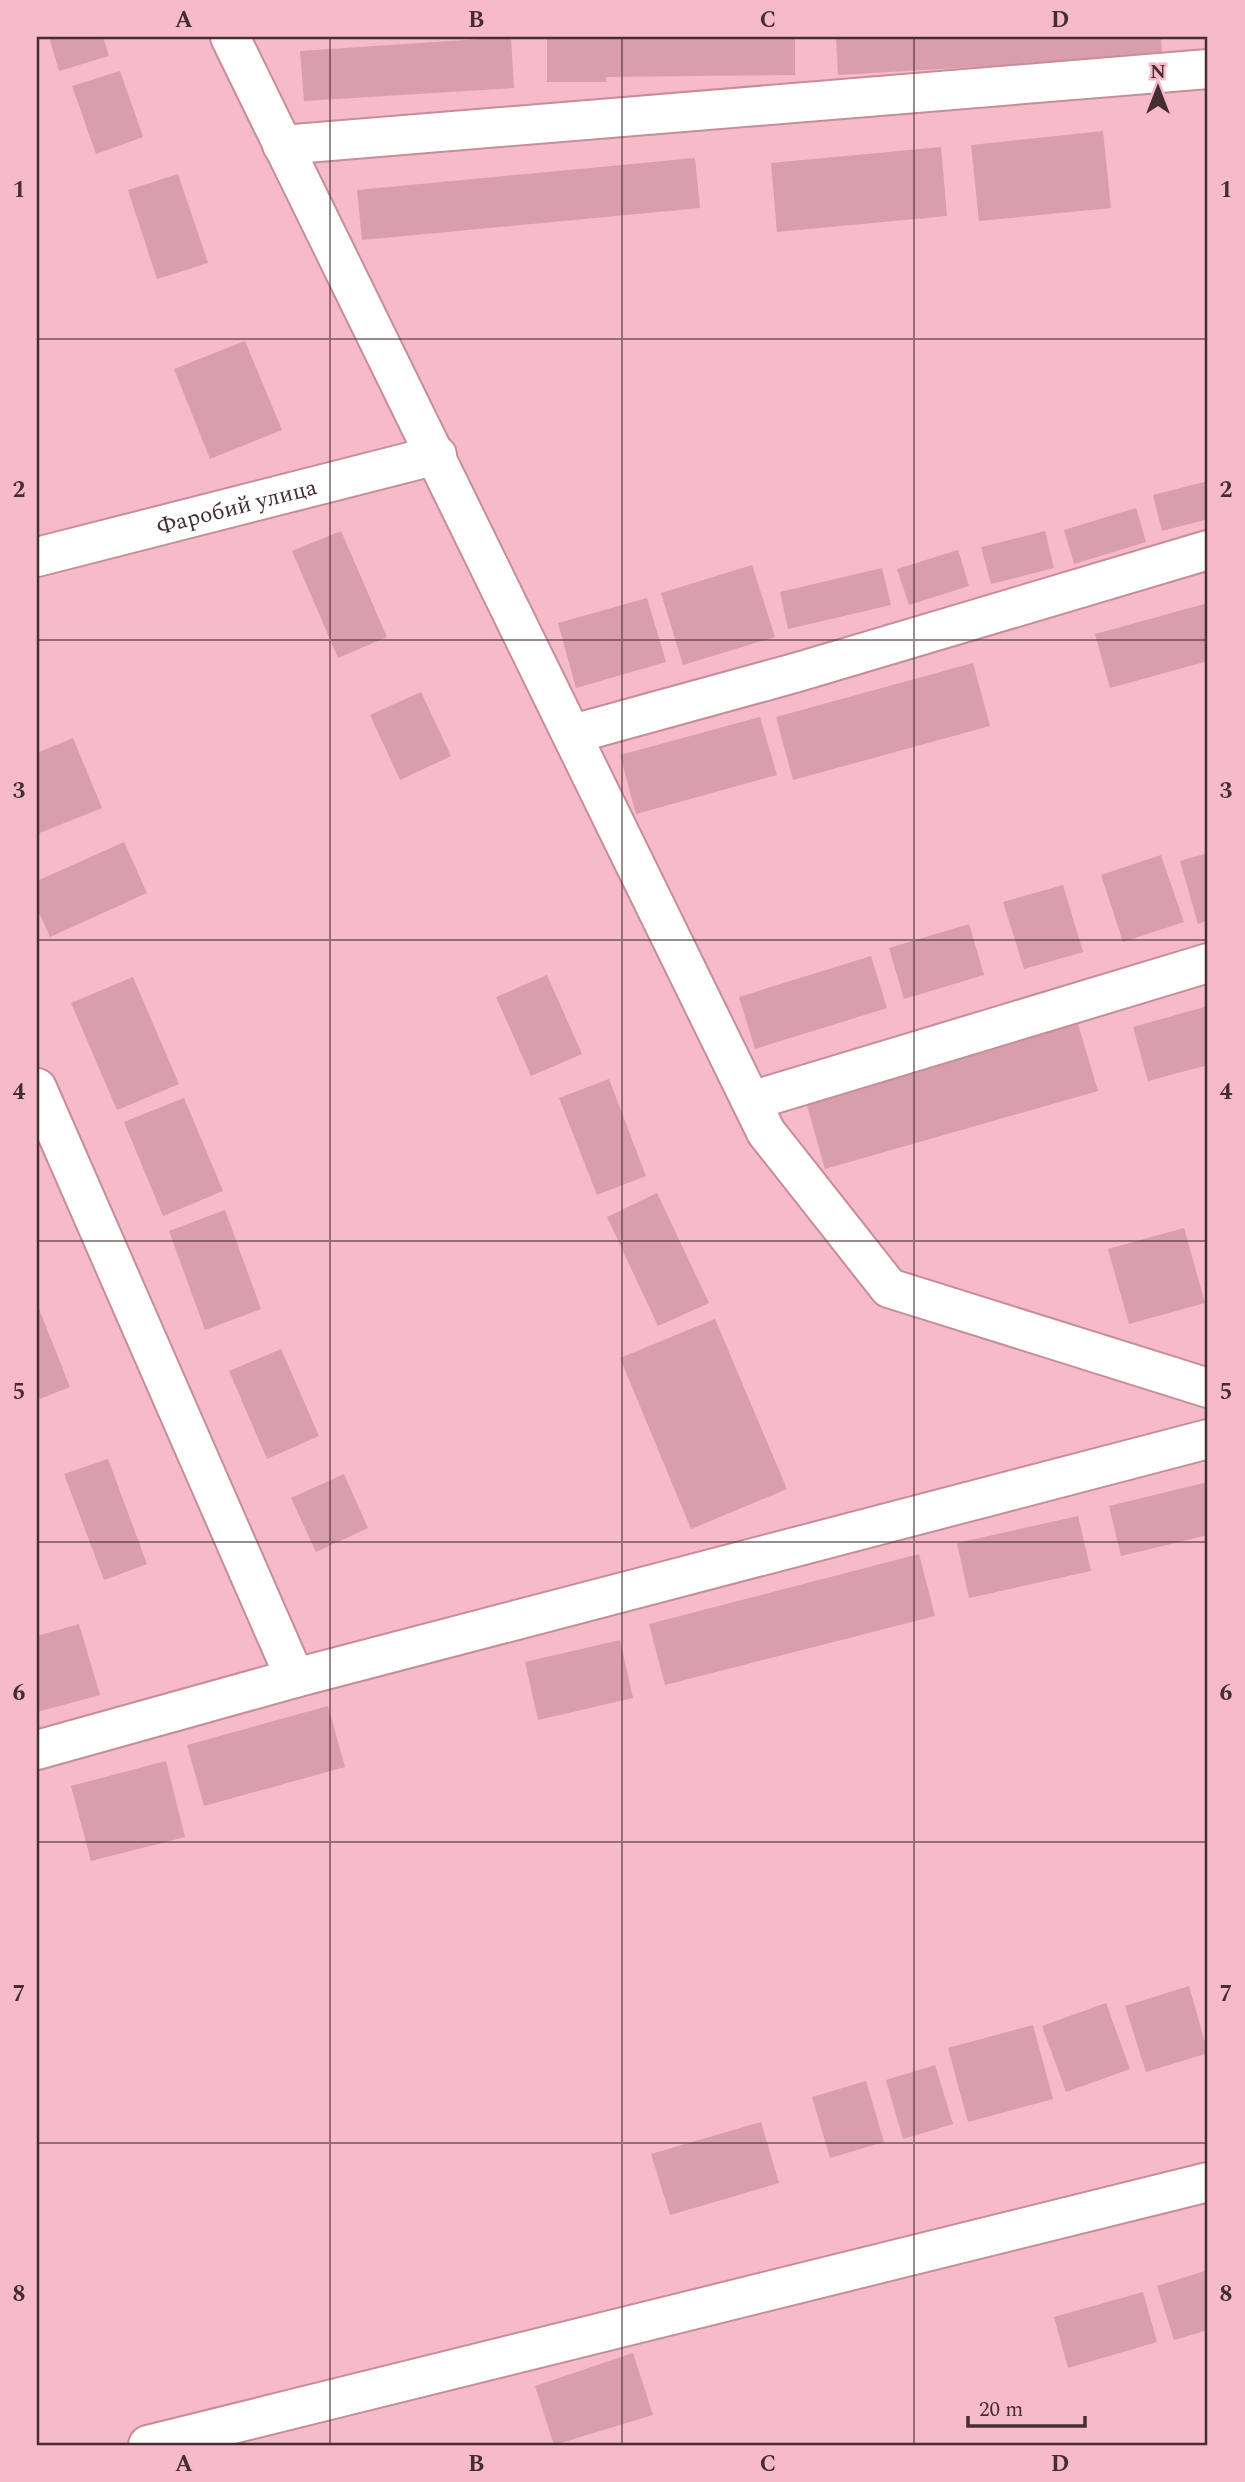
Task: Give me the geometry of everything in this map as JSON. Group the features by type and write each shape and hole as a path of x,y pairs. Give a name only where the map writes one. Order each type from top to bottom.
{"street":[{"path":"230,37 438,455 766,1132 889,1288 1208,1388"},
{"path":"282,145 1208,69"},
{"name":"Фаробий улица","path":"37,557 438,455"},
{"path":"573,734 798,672 1208,550"},
{"path":"751,1101 1208,963"},
{"path":"37,1088 295,1678"},
{"path":"37,1750 295,1678 1208,1439"},
{"path":"148,2445 1208,2182"}],"building":[{"path":"49,37 103,37 109,56 59,71"},
{"path":"511,37 514,88 304,101 300,51"},
{"path":"547,37 795,37 795,75 606,77 606,82 547,82"},
{"path":"836,37 1161,37 1162,56 838,75"},
{"path":"120,71 143,137 96,154 72,86"},
{"path":"1103,131 1111,208 979,221 971,145"},
{"path":"941,147 947,216 777,232 771,163"},
{"path":"695,158 700,208 362,240 357,190"},
{"path":"178,174 208,263 157,279 128,190"},
{"path":"245,341 282,430 210,459 174,369"},
{"path":"1208,481 1208,519 1162,531 1153,495"},
{"path":"1136,508 1146,542 1074,564 1064,530"},
{"path":"341,531 387,637 338,658 292,551"},
{"path":"1045,531 1054,568 991,584 981,547"},
{"path":"958,550 969,586 909,605 897,569"},
{"path":"752,565 775,637 683,665 661,593"},
{"path":"882,568 891,605 788,629 780,592"},
{"path":"647,598 666,662 576,688 558,623"},
{"path":"1208,603 1208,661 1110,688 1095,634"},
{"path":"973,663 990,726 793,780 776,717"},
{"path":"421,692 451,756 400,780 370,715"},
{"path":"760,717 777,775 636,814 620,755"},
{"path":"73,738 102,808 37,834 37,753"},
{"path":"124,842 147,893 50,937 37,908 37,881"},
{"path":"1208,853 1208,920 1198,924 1180,861"},
{"path":"1161,855 1184,922 1123,942 1101,875"},
{"path":"1063,885 1083,952 1024,969 1003,902"},
{"path":"969,924 984,975 904,999 889,948"},
{"path":"871,956 887,1008 755,1049 739,997"},
{"path":"547,975 582,1054 531,1076 496,997"},
{"path":"133,977 179,1084 117,1110 71,1003"},
{"path":"1208,1006 1208,1065 1148,1081 1133,1027"},
{"path":"1078,1024 1098,1091 825,1169 806,1102"},
{"path":"609,1079 646,1176 597,1195 559,1098"},
{"path":"184,1098 223,1191 163,1216 124,1122"},
{"path":"657,1193 709,1303 658,1326 607,1217"},
{"path":"225,1210 261,1309 205,1330 169,1231"},
{"path":"1184,1228 1205,1303 1129,1324 1108,1249"},
{"path":"37,1304 70,1387 37,1400"},
{"path":"715,1319 787,1489 691,1529 620,1358"},
{"path":"281,1349 319,1436 267,1459 229,1371"},
{"path":"108,1459 147,1564 104,1580 64,1474"},
{"path":"344,1474 368,1528 316,1552 291,1498"},
{"path":"1208,1482 1208,1535 1121,1556 1109,1506"},
{"path":"1078,1516 1091,1571 969,1598 957,1543"},
{"path":"919,1554 935,1616 665,1685 649,1624"},
{"path":"79,1624 100,1695 37,1712 37,1636"},
{"path":"620,1640 633,1698 538,1720 525,1662"},
{"path":"328,1706 345,1767 204,1806 187,1745"},
{"path":"166,1761 185,1837 91,1861 71,1786"},
{"path":"1189,1986 1208,2053 1146,2072 1125,2006"},
{"path":"1106,2003 1130,2069 1066,2092 1042,2026"},
{"path":"1033,2025 1053,2099 968,2122 948,2048"},
{"path":"935,2065 953,2124 903,2139 886,2080"},
{"path":"866,2081 884,2142 830,2158 812,2097"},
{"path":"761,2122 779,2183 670,2215 651,2154"},
{"path":"1208,2270 1208,2330 1174,2340 1157,2286"},
{"path":"1143,2292 1157,2342 1068,2368 1054,2317"},
{"path":"633,2353 653,2415 554,2445 535,2386"}]}
